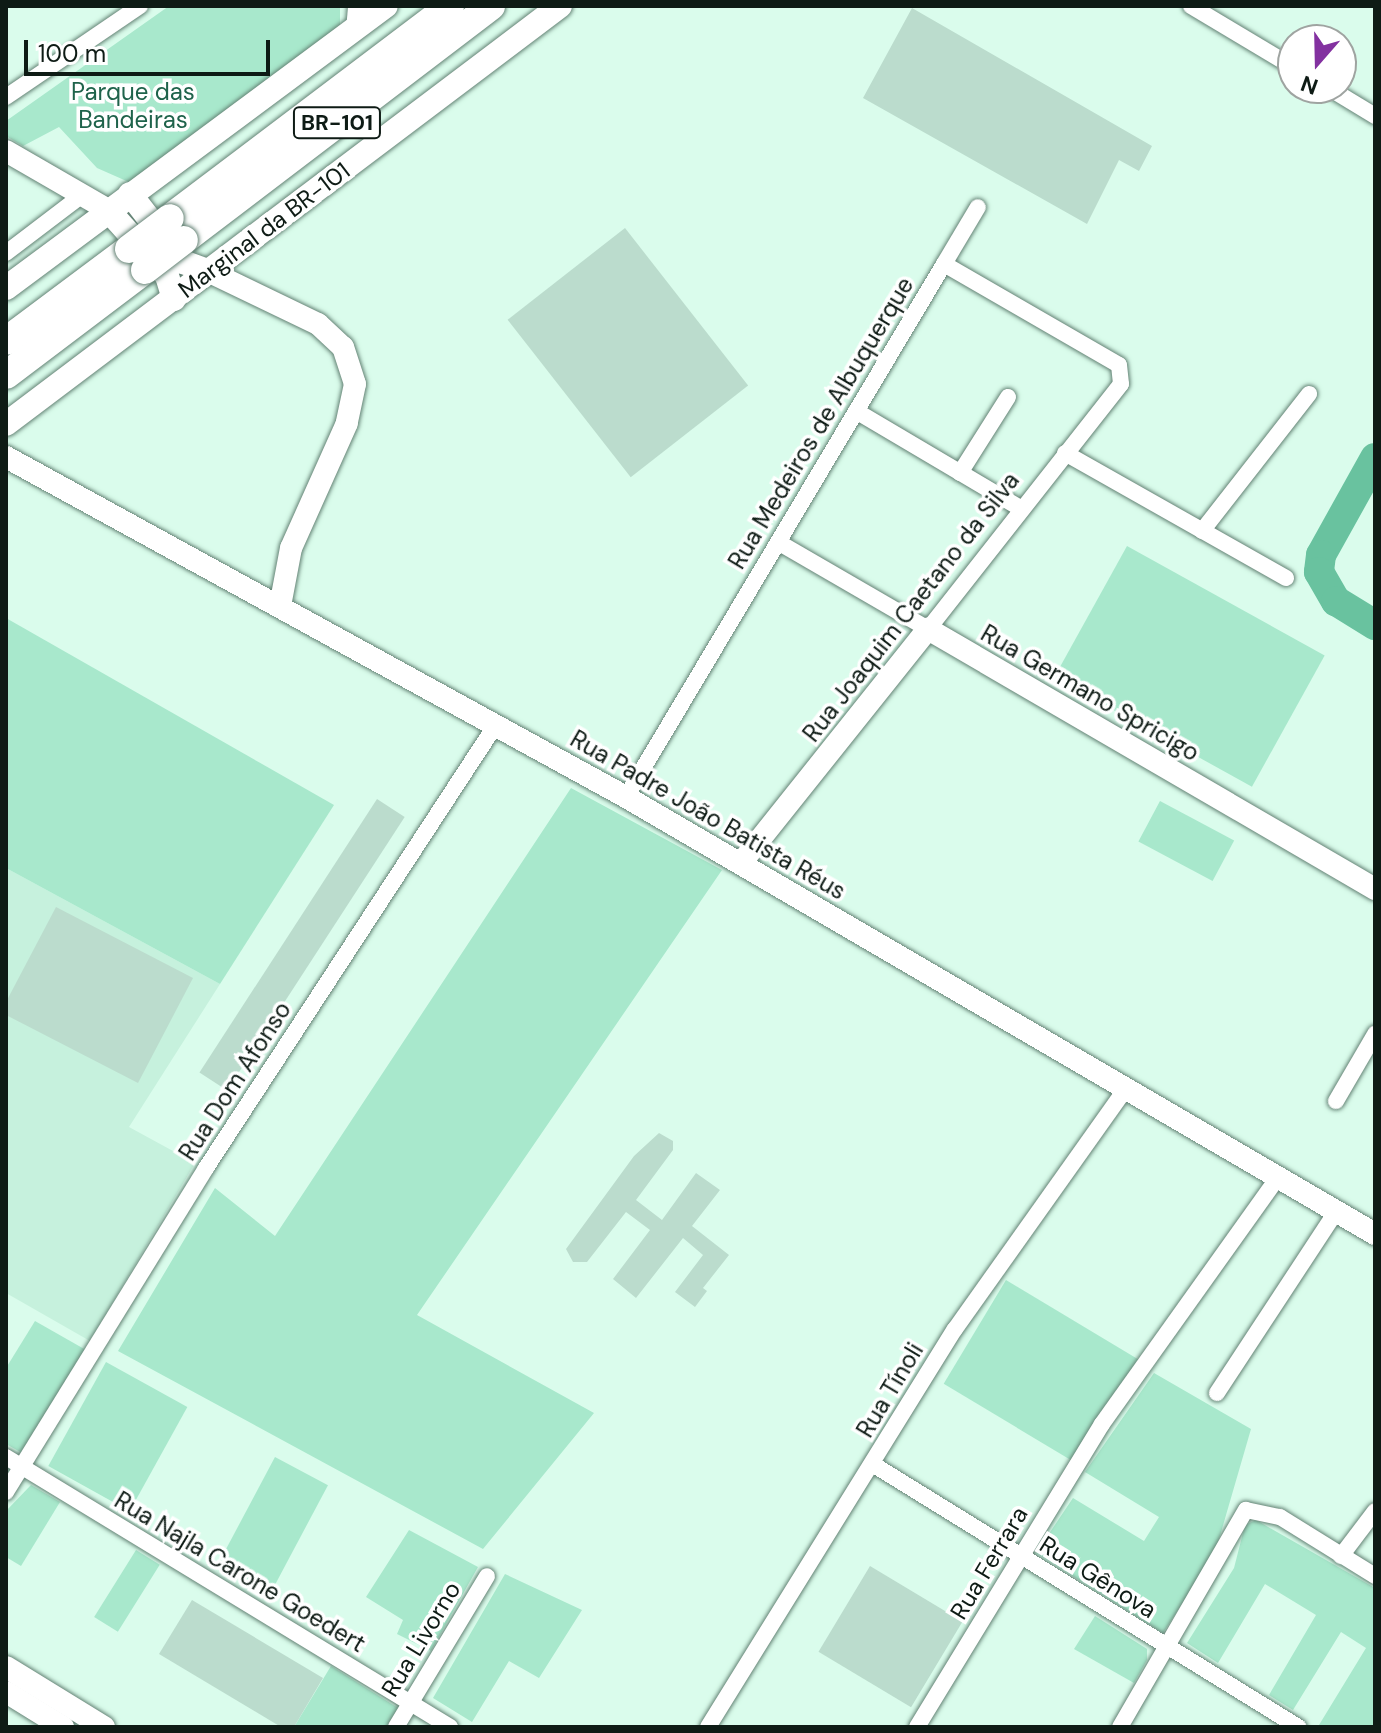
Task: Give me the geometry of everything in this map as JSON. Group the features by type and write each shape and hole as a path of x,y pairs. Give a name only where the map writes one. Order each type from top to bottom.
{"highway":[{"name":"BR-101","path":"6,375 137,260 450,6"},
{"name":"BR-101","path":"177,229 491,6"},
{"name":"BR-101","path":"6,341 137,260"}],"main road":[{"path":"6,288 355,18 386,6"},
{"name":"Marginal da BR-101","path":"6,424 560,6"},
{"path":"6,151 108,210 167,276 174,299"},
{"path":"130,194 183,262 318,324 343,347 353,375 355,401 291,548 280,606"},
{"name":"Rua Padre João Batista Réus","path":"6,457 626,797 1375,1234"},
{"name":"Rua Joaquim Caetano da Silva","path":"741,863 928,629"},
{"name":"Rua Germano Spricigo","path":"928,629 1375,889"},
{"path":"6,1667 104,1727"},
{"path":"6,1692 63,1727"}],"street":[{"path":"111,6 134,11"},
{"path":"1191,6 1277,57"},
{"path":"6,97 134,11"},
{"path":"1355,104 1375,116"},
{"path":"6,253 82,195"},
{"path":"944,264 978,207"},
{"name":"Rua Medeiros de Albuquerque","path":"626,797 944,264 1113,358 1122,373 1121,384"},
{"name":"Rua Joaquim Caetano da Silva","path":"928,629 1121,384"},
{"path":"1202,531 1309,394"},
{"path":"960,473 1008,397"},
{"path":"856,411 1022,509"},
{"path":"1065,453 1286,578"},
{"name":"Rua Germano Spricigo","path":"778,542 928,629"},
{"name":"Rua Dom Afonso","path":"6,1492 24,1469 206,1168 495,726"},
{"path":"1336,1101 1369,1057 1375,1034"},
{"name":"Rua Tínoli","path":"708,1727 874,1465 967,1311 1127,1087"},
{"name":"Rua Ferrara","path":"917,1727 1102,1424 1278,1177"},
{"path":"1217,1393 1336,1212"},
{"name":"Rua Najla Carone Goedert","path":"6,1457 450,1727"},
{"name":"Rua Gênova","path":"874,1465 1299,1727"},
{"path":"1120,1727 1246,1510 1280,1517 1375,1576"},
{"path":"1341,1556 1375,1511"},
{"name":"Rua Livorno","path":"396,1727 487,1576"}],"shaded area":[{"path":"6,868 220,984 129,1127 195,1163 90,1341 6,1293"}],"green space":[{"name":"Parque das Bandeiras","path":"169,6 340,6 340,29 131,183 97,168 59,127 23,146 6,136 6,121"},
{"path":"1127,546 1325,656 1252,787 1054,677"},
{"path":"6,618 334,805 220,984 6,868"},
{"path":"571,788 722,870 417,1315 594,1413 483,1549 118,1351 215,1188 275,1236"},
{"path":"1160,801 1234,840 1213,881 1138,842"},
{"path":"1006,1280 1141,1361 1078,1465 944,1384"},
{"path":"35,1321 86,1350 22,1453 6,1444 6,1368"},
{"path":"106,1362 187,1407 130,1511 48,1466"},
{"path":"1154,1373 1251,1429 1215,1553 1163,1633 1036,1553 1073,1498 1144,1541 1159,1517 1085,1472"},
{"path":"275,1457 328,1485 270,1594 217,1566"},
{"path":"31,1485 60,1502 21,1566 6,1557 6,1511"},
{"path":"1256,1520 1375,1588 1375,1727 1319,1725 1366,1648 1341,1632 1293,1710 1269,1695 1316,1615 1265,1584 1218,1663 1187,1643 1234,1568 1245,1525"},
{"path":"409,1530 478,1567 431,1651 397,1634 403,1620 366,1597"},
{"path":"136,1550 160,1565 118,1632 94,1617"},
{"path":"505,1574 582,1610 539,1678 509,1661 472,1722 433,1698"},
{"path":"1095,1616 1147,1649 1147,1660 1134,1683 1074,1649"},
{"path":"331,1666 398,1708 386,1727 294,1727"}],"building":[{"path":"912,8 1152,146 1139,171 1119,160 1087,224 863,98"},
{"path":"625,228 748,386 631,477 508,320"},
{"path":"377,799 405,817 227,1090 199,1072"},
{"path":"56,907 193,978 138,1083 6,1015 6,1002"},
{"path":"659,1133 673,1141 673,1150 636,1200 662,1220 696,1173 720,1190 692,1226 729,1255 703,1288 707,1291 695,1307 675,1292 703,1255 683,1238 636,1298 613,1279 650,1230 626,1212 587,1262 573,1262 566,1249 634,1156"},
{"path":"870,1566 963,1622 911,1707 818,1652"},
{"path":"192,1600 323,1678 294,1727 281,1727 159,1654"}],"waterway":[{"path":"1375,458 1321,555 1319,572 1336,601 1375,625"}]}
